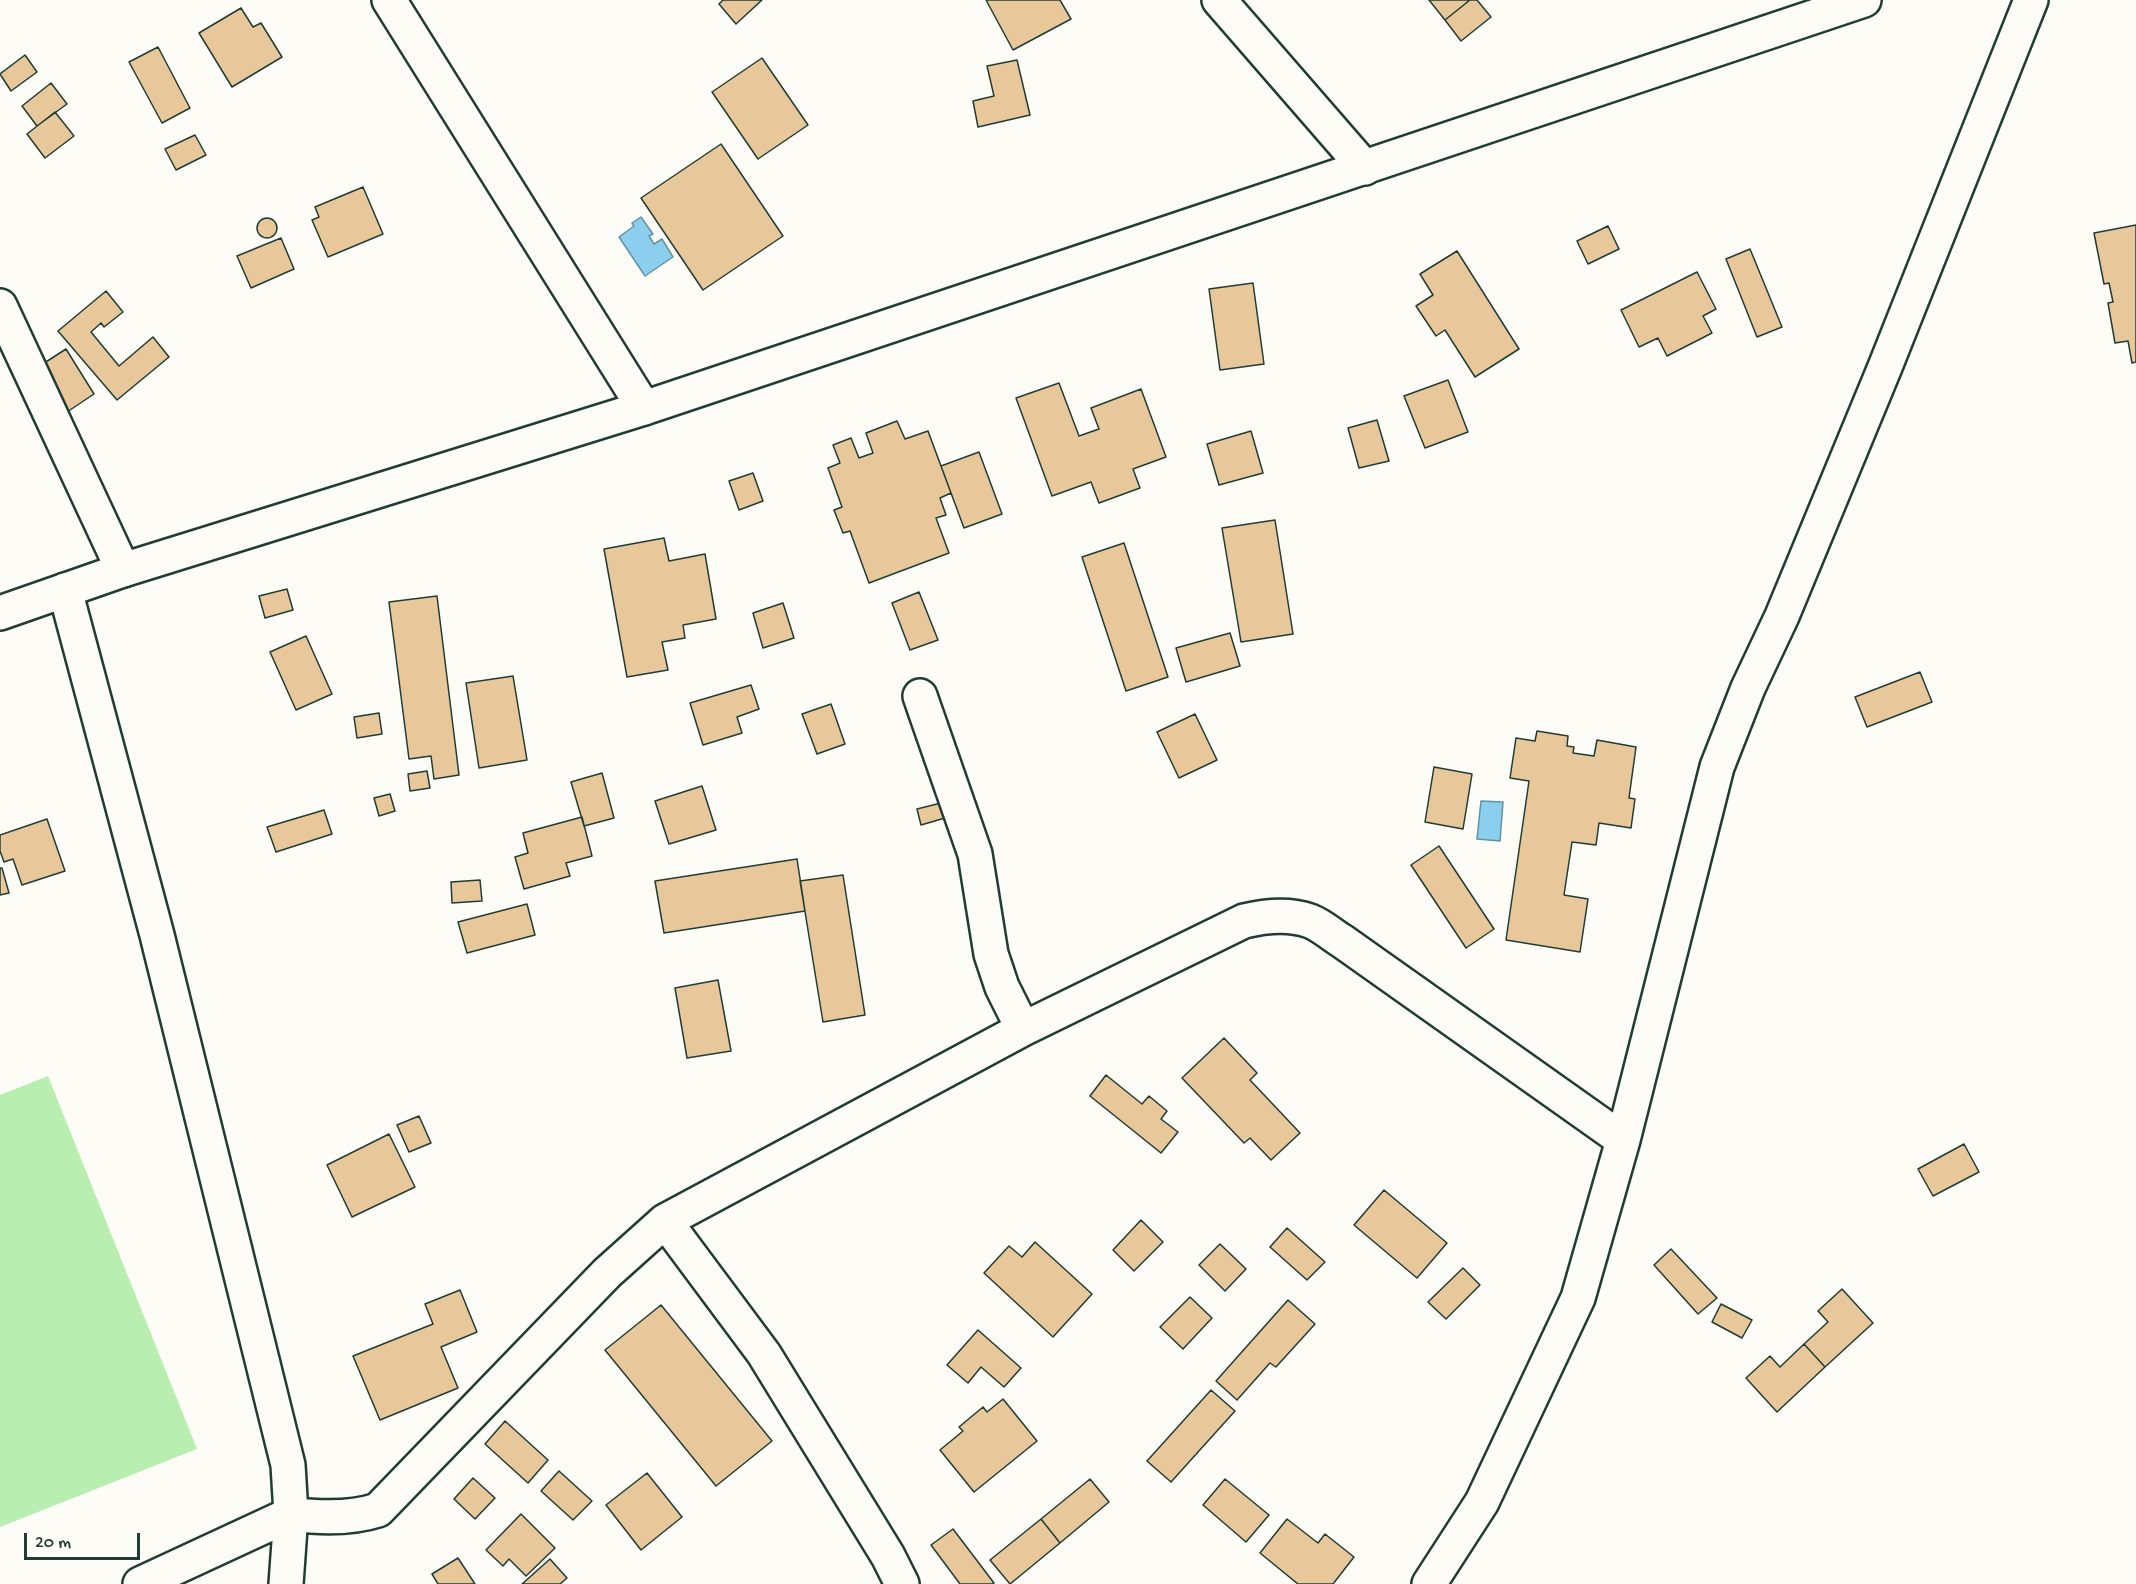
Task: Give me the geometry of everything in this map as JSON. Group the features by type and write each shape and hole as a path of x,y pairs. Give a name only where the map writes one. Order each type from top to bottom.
{"street":[{"path":"389,0 644,408"},
{"path":"1219,0 1365,168"},
{"path":"0,613 123,570 644,408 1864,0"},
{"path":"1429,1584 1482,1502 1578,1298 1623,1140 1717,767 1748,688 1782,616 1885,367 2031,0"},
{"path":"0,306 123,570"},
{"path":"65,590 157,935 288,1465 291,1514 286,1584"},
{"path":"920,696 975,854 991,954 1002,987 1023,1029"},
{"path":"140,1584 291,1514 319,1517 353,1516 378,1510 607,1273 665,1221 1023,1029 1244,921 1267,916 1284,916 1311,921 1623,1140"},
{"path":"665,1221 764,1354 888,1556 902,1584"}],"green space":[{"path":"48,1076 197,1449 0,1527 0,1095"}],"water":[{"path":"641,217 653,234 649,236 654,244 662,239 673,257 645,276 619,237 634,226 632,223"},
{"path":"1481,801 1503,802 1500,841 1477,839"}],"building":[{"path":"723,0 762,0 736,24 719,4"},
{"path":"986,0 1060,0 1071,19 1013,50"},
{"path":"1429,0 1470,0 1445,20"},
{"path":"1470,0 1477,0 1491,17 1461,41 1445,20"},
{"path":"241,8 253,27 261,23 282,57 232,87 199,33"},
{"path":"158,47 190,108 162,123 129,62"},
{"path":"25,55 37,72 11,91 0,74"},
{"path":"762,58 808,125 758,159 712,92"},
{"path":"1017,60 1030,115 978,127 973,101 994,96 987,66"},
{"path":"51,83 67,104 37,126 22,106"},
{"path":"55,112 74,136 45,158 27,134"},
{"path":"195,135 206,155 176,170 165,149"},
{"path":"721,144 783,236 703,290 641,198"},
{"path":"363,187 383,234 328,257 312,220 319,217 315,207"},
{"path":"263,218 271,218 277,224 277,232 271,238 263,238 257,232 257,224"},
{"path":"2136,225 2136,362 2132,363 2128,341 2115,343 2108,303 2113,302 2109,283 2104,284 2094,233"},
{"path":"1608,226 1619,249 1588,264 1577,241"},
{"path":"281,238 294,269 251,288 237,256"},
{"path":"1750,249 1782,327 1757,337 1726,259"},
{"path":"1457,251 1519,349 1475,377 1445,330 1436,336 1416,306 1433,295 1420,274"},
{"path":"1697,272 1716,309 1703,316 1712,333 1667,356 1658,338 1639,347 1621,310"},
{"path":"1253,283 1264,364 1220,370 1209,289"},
{"path":"106,291 123,312 104,327 101,323 91,332 119,366 153,337 169,357 117,400 58,331"},
{"path":"66,349 94,394 64,414 35,369"},
{"path":"1448,380 1468,432 1425,448 1404,396"},
{"path":"1059,383 1079,436 1099,429 1091,408 1141,389 1166,457 1133,469 1140,488 1099,503 1091,482 1052,496 1016,398"},
{"path":"1377,420 1389,461 1359,468 1348,428"},
{"path":"897,421 905,439 928,431 951,493 940,498 946,515 936,518 949,553 869,583 850,531 843,533 834,510 842,507 828,468 840,463 833,445 851,438 859,458 873,453 866,433"},
{"path":"1251,431 1263,473 1219,485 1207,444"},
{"path":"979,452 1002,514 964,528 941,466"},
{"path":"753,473 763,501 739,510 729,481"},
{"path":"1275,520 1293,634 1241,642 1222,528"},
{"path":"664,538 669,561 705,554 716,619 683,625 685,638 662,642 668,670 627,677 604,549"},
{"path":"1124,543 1168,677 1126,691 1082,557"},
{"path":"287,589 293,610 265,618 259,596"},
{"path":"919,592 938,640 910,650 892,603"},
{"path":"437,596 459,775 434,779 431,756 409,759 389,602"},
{"path":"783,603 794,638 763,648 753,613"},
{"path":"1230,633 1240,666 1186,682 1176,648"},
{"path":"306,636 332,694 296,710 270,652"},
{"path":"1920,672 1932,702 1867,727 1855,697"},
{"path":"513,676 527,760 479,768 466,683"},
{"path":"751,685 759,709 737,717 742,733 703,745 690,703"},
{"path":"831,704 845,744 817,754 802,714"},
{"path":"379,713 382,734 357,738 354,717"},
{"path":"1195,714 1217,760 1179,778 1157,732"},
{"path":"1537,731 1568,736 1567,746 1574,747 1573,753 1594,756 1597,740 1636,747 1629,798 1635,799 1631,828 1599,823 1596,845 1572,842 1564,895 1588,899 1580,952 1506,940 1529,781 1510,778 1516,738 1535,741"},
{"path":"1434,767 1472,774 1463,829 1425,822"},
{"path":"427,771 430,788 410,791 408,774"},
{"path":"602,773 614,818 584,826 571,782"},
{"path":"702,786 716,830 669,844 655,801"},
{"path":"390,794 395,811 379,816 374,798"},
{"path":"941,803 945,818 921,825 917,809"},
{"path":"324,810 332,834 276,852 267,827"},
{"path":"582,817 592,856 566,863 570,876 524,889 515,857 528,853 523,833"},
{"path":"47,819 65,871 22,885 13,859 4,862 0,851 0,835"},
{"path":"1439,846 1494,929 1466,948 1411,865"},
{"path":"797,859 805,911 664,933 655,881"},
{"path":"0,868 2,868 9,893 0,895"},
{"path":"843,875 865,1015 823,1022 800,881"},
{"path":"480,880 482,901 452,903 451,882"},
{"path":"527,904 535,935 467,953 458,922"},
{"path":"718,980 731,1051 687,1058 675,988"},
{"path":"1224,1038 1257,1073 1250,1080 1300,1133 1271,1160 1250,1138 1244,1143 1182,1078"},
{"path":"1106,1075 1142,1104 1149,1096 1167,1111 1161,1119 1178,1132 1161,1153 1090,1096"},
{"path":"419,1116 431,1143 409,1152 397,1125"},
{"path":"389,1134 415,1187 352,1217 327,1165"},
{"path":"1964,1144 1979,1172 1933,1196 1918,1169"},
{"path":"1384,1190 1447,1243 1417,1278 1354,1225"},
{"path":"1141,1220 1163,1242 1134,1271 1113,1250"},
{"path":"1287,1228 1325,1262 1307,1280 1270,1247"},
{"path":"1035,1242 1092,1294 1053,1337 984,1273 1009,1246 1022,1257"},
{"path":"1220,1244 1246,1269 1225,1291 1199,1265"},
{"path":"1671,1249 1717,1298 1698,1314 1654,1265"},
{"path":"1463,1268 1480,1285 1446,1319 1428,1302"},
{"path":"1842,1289 1873,1323 1825,1367 1804,1344 1828,1322 1818,1311"},
{"path":"460,1290 477,1332 441,1347 458,1388 380,1420 353,1356 433,1324 425,1304"},
{"path":"1190,1297 1212,1318 1183,1349 1160,1327"},
{"path":"1288,1300 1315,1324 1276,1367 1270,1363 1237,1400 1216,1381"},
{"path":"1721,1304 1752,1320 1742,1338 1712,1322"},
{"path":"661,1305 772,1441 716,1486 605,1350"},
{"path":"978,1330 1021,1368 1004,1387 981,1367 968,1383 947,1365"},
{"path":"1804,1344 1825,1367 1777,1412 1746,1378 1770,1356 1780,1367"},
{"path":"1211,1390 1235,1411 1171,1482 1147,1461"},
{"path":"1003,1399 1037,1441 974,1492 940,1450 963,1431 959,1427 983,1407 987,1412"},
{"path":"505,1421 548,1460 528,1483 485,1444"},
{"path":"559,1471 592,1501 573,1520 541,1491"},
{"path":"647,1473 682,1517 641,1550 606,1505"},
{"path":"473,1478 495,1498 475,1519 454,1499"},
{"path":"1090,1479 1109,1502 1060,1543 1041,1519"},
{"path":"1225,1479 1269,1515 1246,1542 1203,1505"},
{"path":"521,1514 555,1548 526,1576 509,1559 503,1566 486,1550"},
{"path":"1041,1519 1060,1543 1010,1584 990,1560"},
{"path":"1287,1519 1318,1543 1325,1534 1354,1557 1333,1584 1298,1584 1260,1553"},
{"path":"953,1529 994,1583 960,1584 931,1545"},
{"path":"458,1558 475,1584 438,1584 432,1574"},
{"path":"550,1559 567,1578 560,1584 522,1584"}]}
